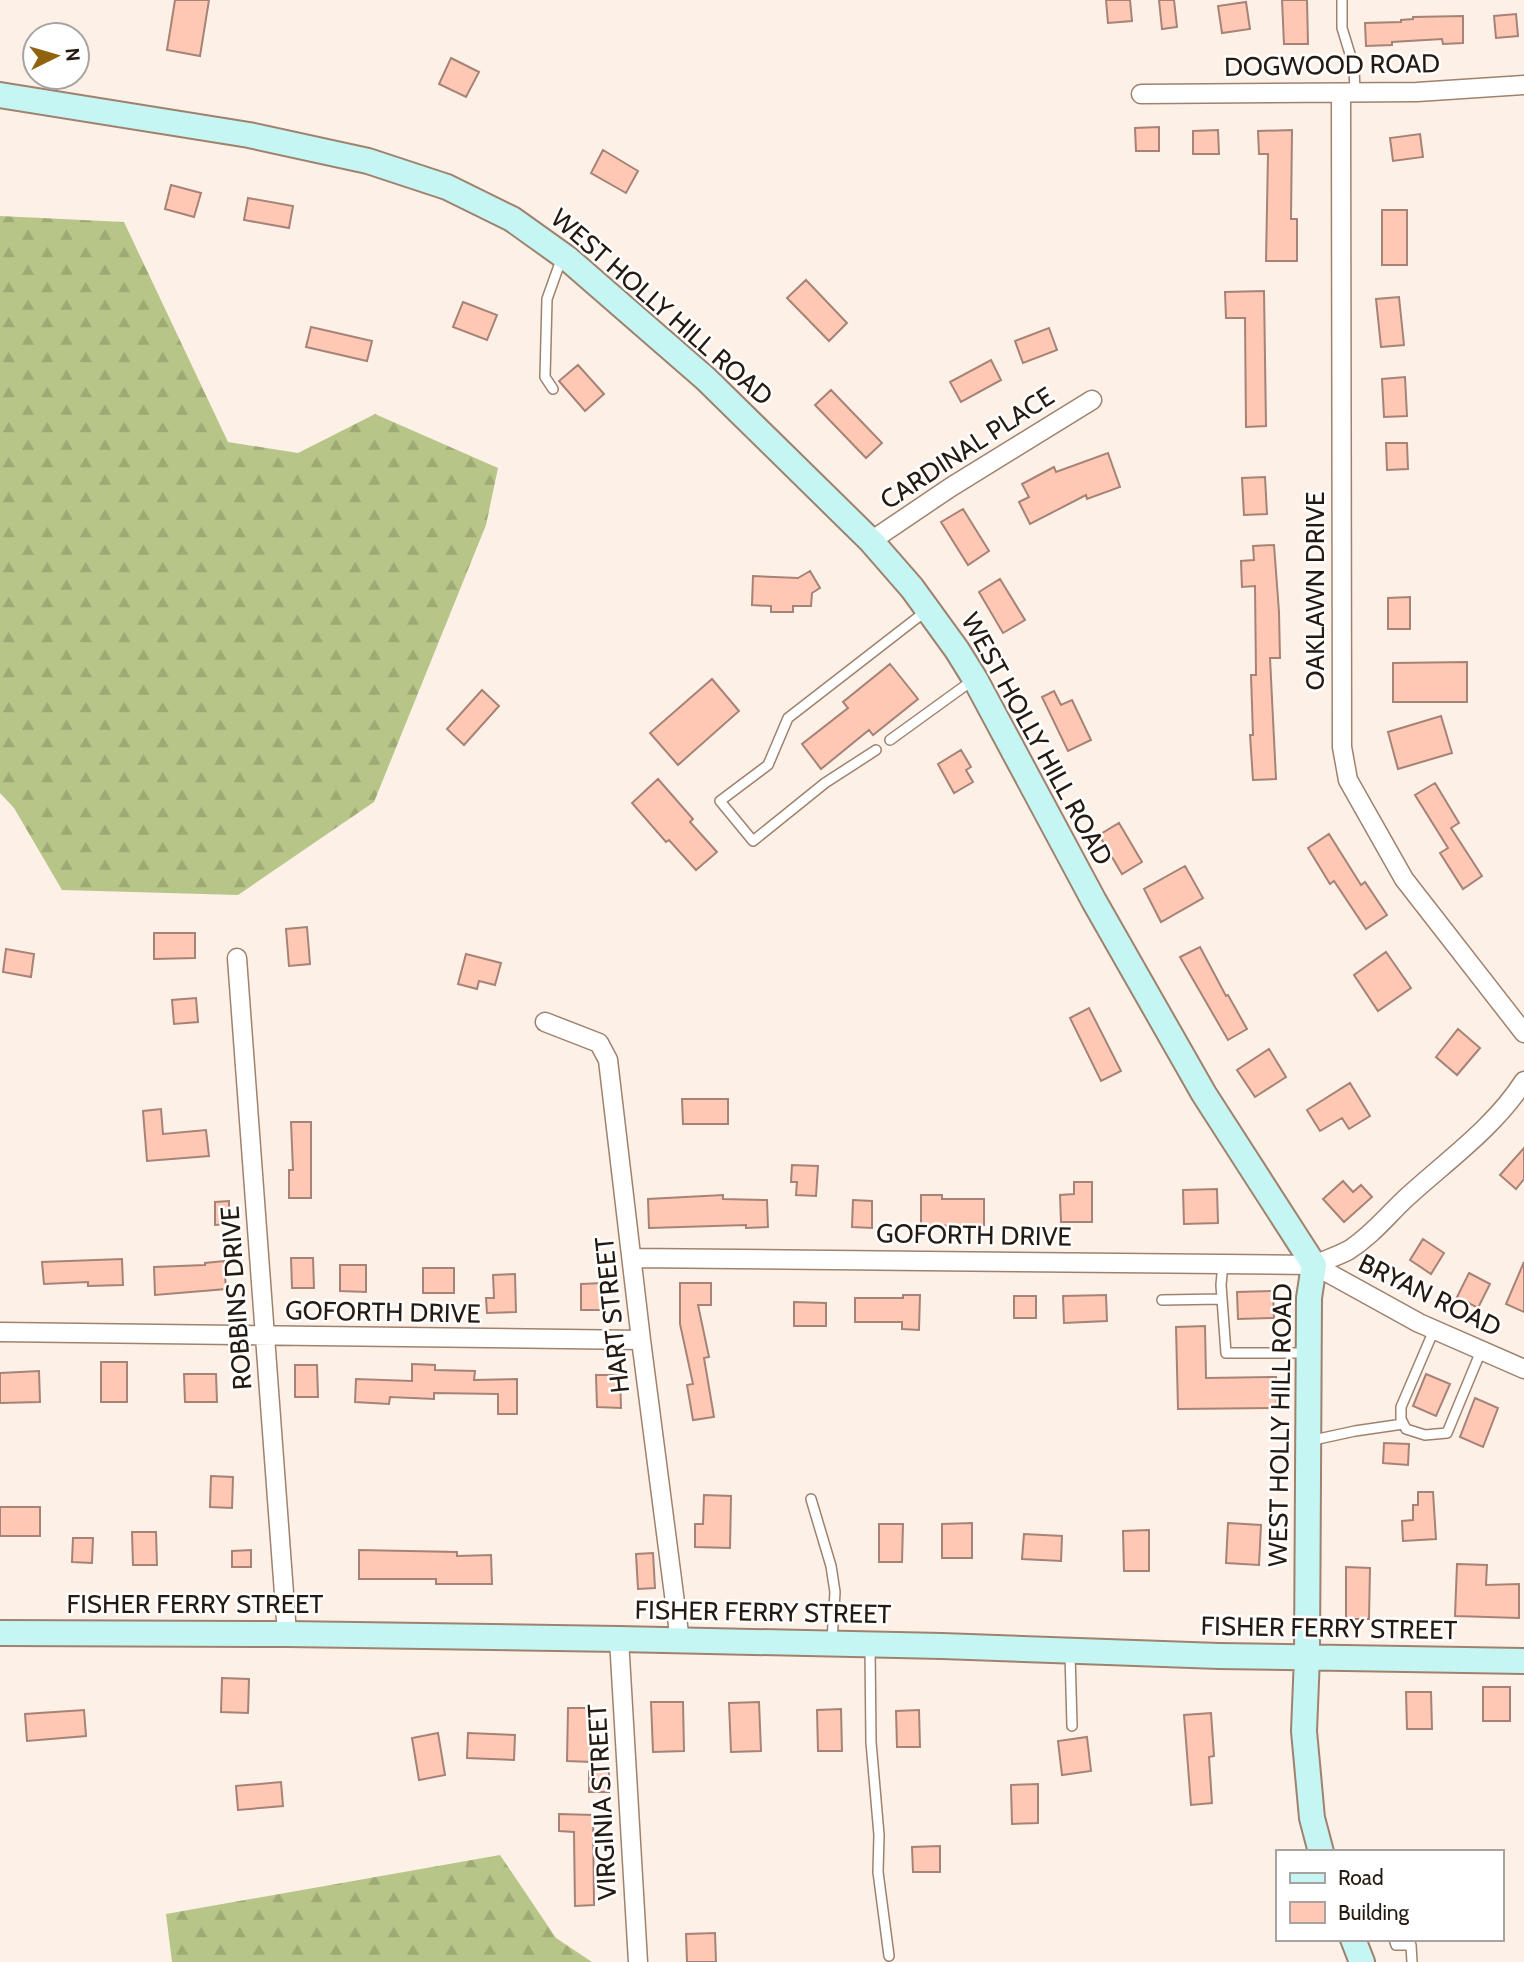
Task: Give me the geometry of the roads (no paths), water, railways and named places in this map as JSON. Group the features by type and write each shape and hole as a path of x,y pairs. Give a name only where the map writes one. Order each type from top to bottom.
{"street":[{"name":"DOGWOOD ROAD","path":"1141,94 1417,92 1524,85"},
{"name":"OAKLAWN DRIVE","path":"1348,92 1342,747 1348,780 1404,879 1524,1033"},
{"name":"WEST HOLLY HILL ROAD","path":"0,95 248,135 368,161 447,187 512,219 563,256 706,379 871,541 928,609 975,679 1094,901 1204,1094 1314,1265 1309,1298 1307,1657 1304,1731 1312,1818 1320,1850"},
{"name":"CARDINAL PLACE","path":"871,541 951,487 1092,400"},
{"name":"ROBBINS DRIVE","path":"237,958 287,1634"},
{"name":"HART STREET","path":"545,1022 599,1043 608,1060 633,1258 640,1340 680,1641"},
{"path":"1314,1265 1347,1251 1371,1234 1403,1201 1480,1132 1515,1095 1524,1081"},
{"name":"GOFORTH DRIVE","path":"633,1258 1314,1265"},
{"name":"BRYAN ROAD","path":"1314,1265 1434,1330 1524,1369"},
{"name":"GOFORTH DRIVE","path":"0,1332 640,1340"},
{"name":"FISHER FERRY STREET","path":"0,1633 619,1639 1524,1661"},
{"name":"VIRGINIA STREET","path":"619,1639 638,1962"},
{"path":"1354,1941 1363,1962"}],"lane":[{"path":"1342,0 1342,28 1354,67 1348,92"},
{"path":"553,389 545,377 547,299 563,256"},
{"path":"876,750 825,783 753,841 720,801 768,765 788,718 928,609"},
{"path":"890,740 975,679"},
{"path":"1223,1264 1222,1299 1226,1353 1308,1353"},
{"path":"1162,1300 1222,1299"},
{"path":"1434,1330 1401,1407 1401,1419 1406,1429 1425,1435 1447,1433 1481,1350"},
{"path":"1308,1441 1403,1423"},
{"path":"811,1499 826,1547 835,1592 832,1644"},
{"path":"870,1645 871,1742 878,1872 888,1956"},
{"path":"1070,1651 1072,1726"},
{"path":"1395,1941 1396,1945 1411,1945 1412,1962"}]}
